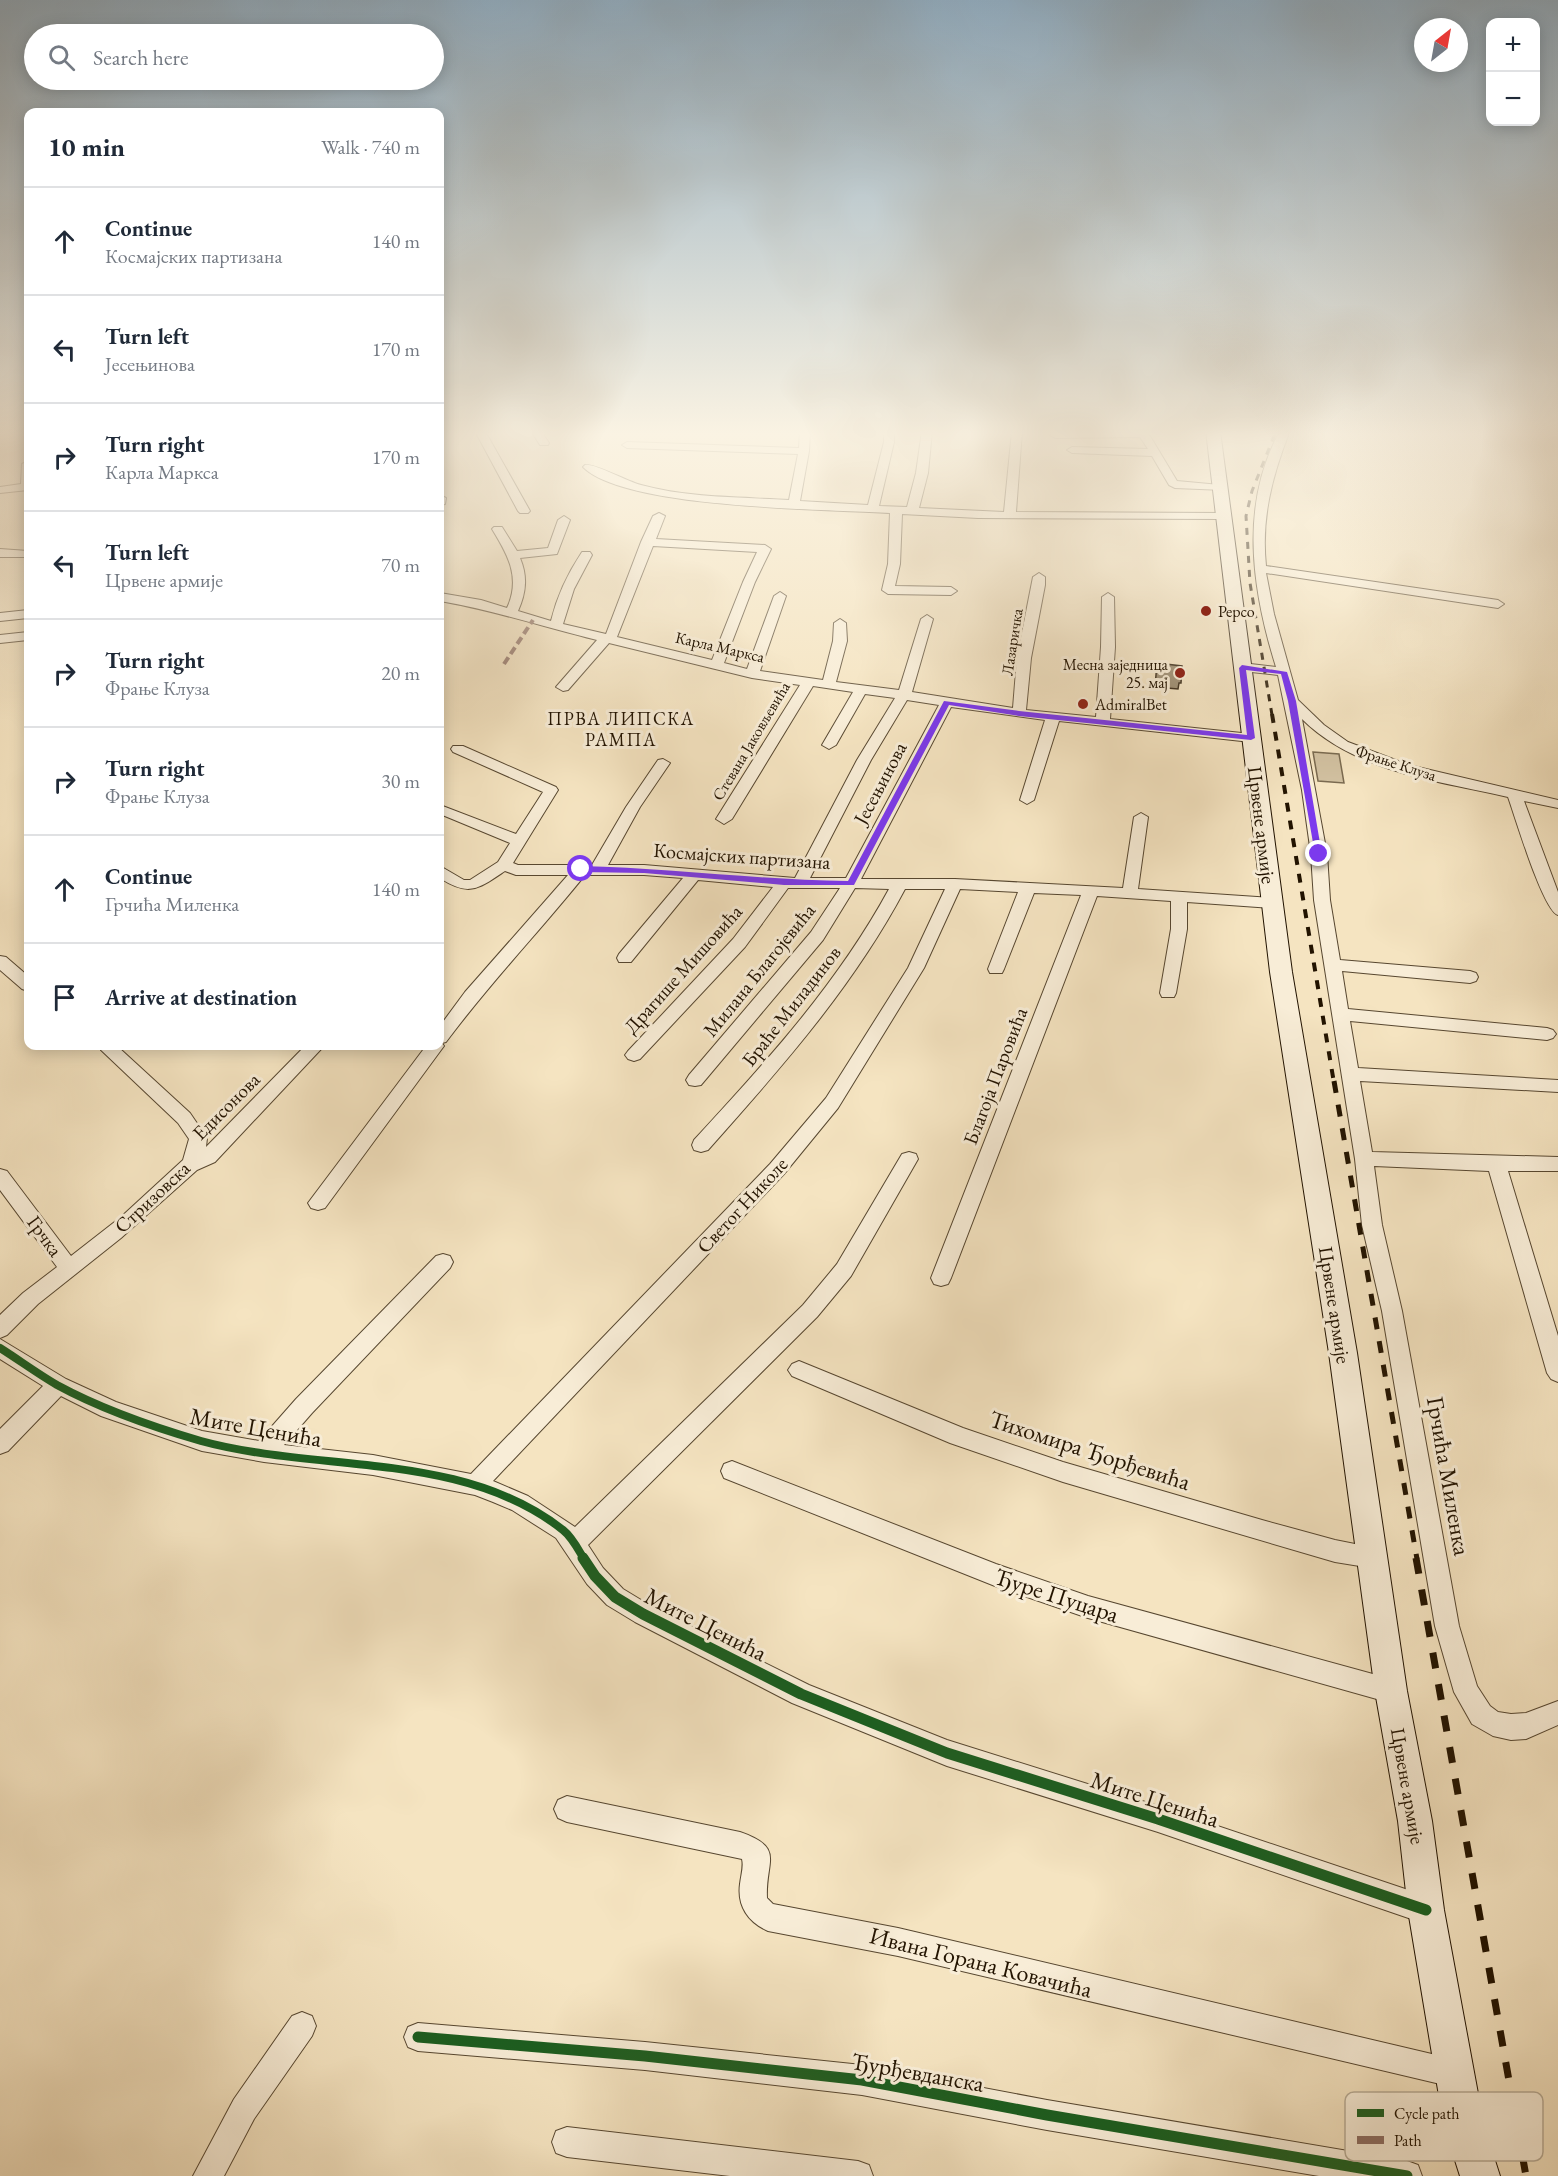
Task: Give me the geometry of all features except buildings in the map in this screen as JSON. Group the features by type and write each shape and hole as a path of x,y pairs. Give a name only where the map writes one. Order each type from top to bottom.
{"main road":[{"name":"Црвене армије","path":"1225,533 1272,903 1304,1121 1343,1353 1391,1691 1415,1821 1426,1910 1457,2092"},
{"name":"Црвене армије","path":"1475,2161 1480,2176"}],"street":[{"path":"500,533 522,575 510,614"},
{"path":"513,555 553,551 560,533"},
{"path":"563,687 608,639 651,533"},
{"path":"895,533 894,564 888,590 951,591"},
{"path":"1259,533 1269,625 1292,701"},
{"path":"647,542 765,549 749,582 716,666"},
{"path":"0,554 24,554"},
{"path":"556,626 563,601 586,555"},
{"path":"1261,569 1497,604"},
{"name":"Лазаричка","path":"1019,713 1024,658 1040,585 1039,577"},
{"path":"752,674 780,596"},
{"path":"1103,722 1108,647 1108,597"},
{"name":"Карла Маркса","path":"444,598 481,604 556,626 752,674 904,694 1019,713 1251,738"},
{"path":"0,616 24,614"},
{"name":"Драгише Мишовића","path":"634,1055 792,883 908,689 927,619"},
{"path":"828,685 840,641 840,623"},
{"path":"0,639 24,636"},
{"path":"1242,668 1284,672"},
{"name":"Стевана Јаковљевића","path":"724,819 808,683"},
{"path":"829,745 861,689"},
{"name":"Фрање Клуза","path":"1292,701 1329,737 1359,752 1404,768 1558,804"},
{"name":"Грчића Миленка","path":"1292,701 1319,854 1322,900 1364,1159 1372,1225 1392,1311 1447,1626 1466,1692 1481,1715 1493,1723 1511,1727 1526,1726 1558,1713"},
{"name":"Јесењинова","path":"851,883 947,702"},
{"path":"1027,800 1053,717"},
{"path":"444,874 460,884 474,884 504,865 551,790 458,749"},
{"path":"444,1033 471,996 548,910 589,869 663,763"},
{"path":"1515,795 1545,881 1558,910"},
{"path":"444,812 519,841"},
{"path":"1131,893 1141,817"},
{"name":"Космајских партизана","path":"504,865 516,870 589,869 695,874 792,883 956,884 1272,903"},
{"path":"626,958 695,874"},
{"name":"Милана Благојевића","path":"695,1080 817,936 851,883"},
{"name":"Браће Миладинов","path":"701,1145 798,1038 831,995 874,932 900,883"},
{"name":"Светог Николе","path":"475,1485 777,1169 832,1103 916,968 956,884"},
{"path":"996,969 1028,888"},
{"name":"Благоја Паровића","path":"941,1278 1091,891"},
{"path":"1168,993 1179,929 1179,897"},
{"path":"0,961 24,982"},
{"path":"1332,965 1470,977"},
{"path":"1341,1014 1547,1034"},
{"name":"Стризовска","path":"0,1329 16,1311 135,1215 190,1165 199,1144 194,1131 184,1118 115,1050"},
{"name":"Едисонова","path":"190,1165 208,1156 311,1050"},
{"path":"318,1203 432,1050"},
{"path":"1350,1074 1558,1086"},
{"path":"574,1543 810,1311 844,1270 909,1159"},
{"path":"1364,1159 1558,1164"},
{"path":"1496,1164 1524,1252 1558,1373"},
{"name":"Грчка","path":"0,1176 69,1268"},
{"path":"264,1452 304,1406 443,1262"},
{"name":"Мите Ценића","path":"0,1348 58,1385 109,1409 202,1441 264,1452 373,1465 475,1485 520,1503 549,1520 574,1543 595,1576 615,1597 643,1614 801,1694 947,1753 1158,1819 1426,1910"},
{"name":"Тихомира Ђорђевића","path":"799,1370 958,1436 1063,1472 1262,1531 1335,1551 1372,1557"},
{"path":"0,1444 58,1385"},
{"name":"Ђуре Пуцара","path":"732,1471 995,1575 1088,1607 1391,1691"},
{"name":"Ивана Горана Ковачића","path":"567,1809 751,1849 757,1856 752,1902 757,1911 768,1917 872,1934 934,1948 1114,1995 1453,2073"},
{"path":"208,2176 244,2109 302,2026"},
{"name":"Ђурђевданска","path":"418,2037 645,2056 862,2080 1047,2115 1407,2176"},
{"path":"567,2142 858,2176"}],"shaded area":[{"path":"1313,752 1339,754 1344,783 1318,781"}],"railway":[{"path":"1247,533 1250,583 1272,715"},
{"path":"1272,714 1334,1083"},
{"path":"1334,1081 1417,1559"},
{"path":"1416,1558 1511,2092"},
{"path":"1523,2161 1526,2176"}],"marked path":[{"path":"504,664 533,620"}],"cycle path":[{"path":"0,1348 58,1385 109,1409 202,1441 264,1452 373,1465 475,1485 500,1494 520,1503 564,1531 595,1576 615,1597 643,1614 801,1694 947,1753 1158,1819 1426,1910"},
{"path":"418,2037 645,2056 862,2080 1047,2115 1407,2176"}],"place":[{"name":"Pepco","path":"1206,611"},
{"name":"Месна заједница 25. мај","path":"1180,673"},
{"name":"AdmiralBet","path":"1083,704"}],"district":[{"name":"ПРВА ЛИПСКА РАМПА","path":"621,728"}],"route":[{"path":"581,869 644,870 784,883 851,883 947,702 1019,713 1251,738 1242,668 1284,672 1292,701 1319,854"}]}
